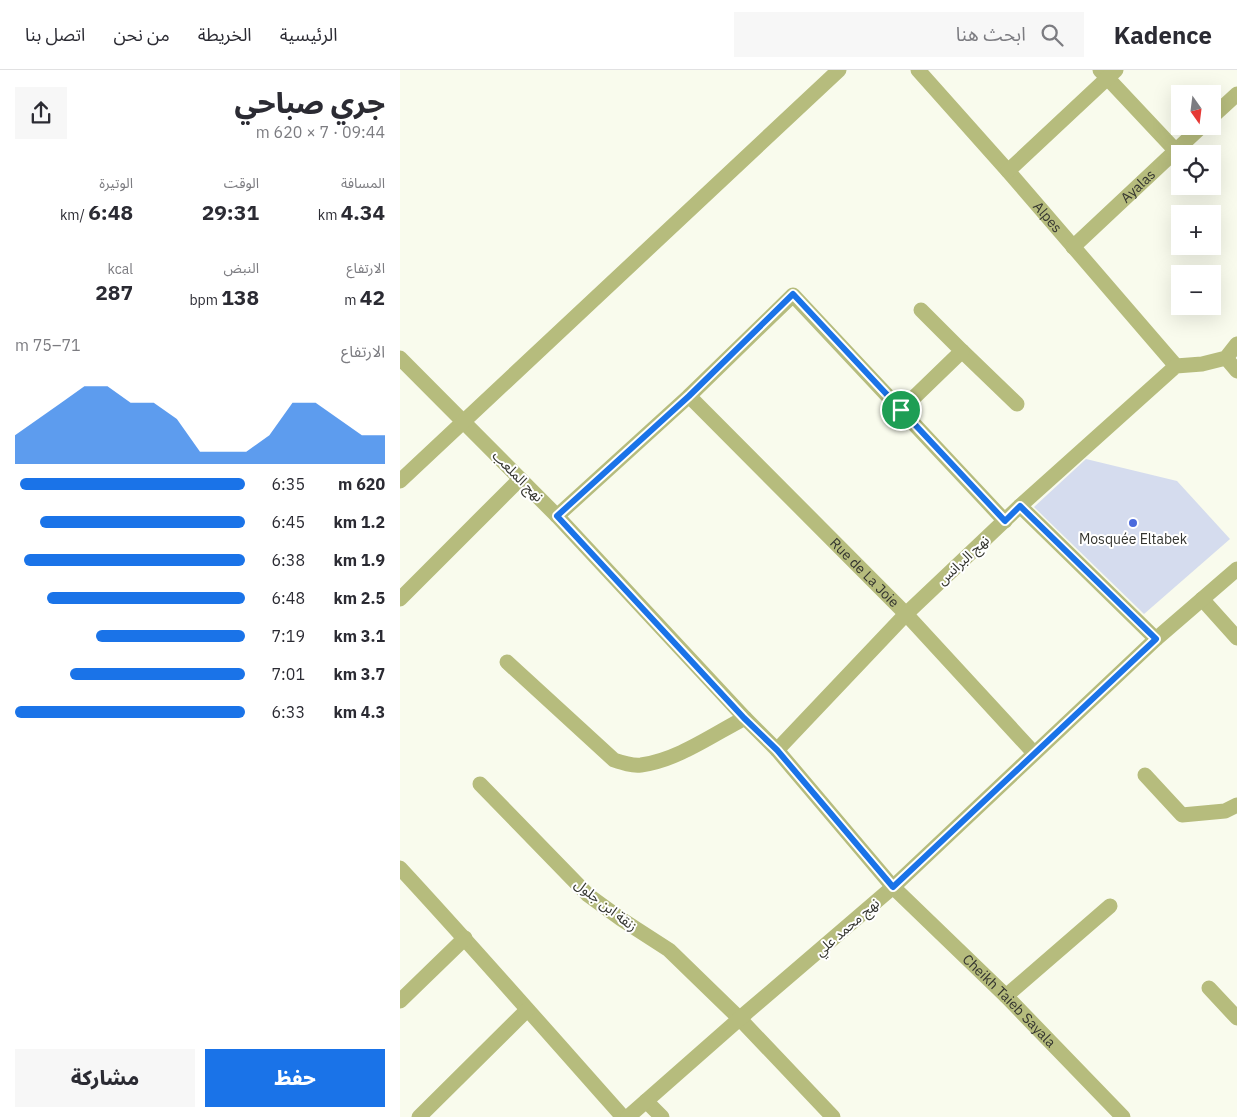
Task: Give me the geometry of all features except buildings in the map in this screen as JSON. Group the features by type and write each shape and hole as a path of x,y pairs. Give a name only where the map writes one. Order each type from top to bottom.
{"street":[{"path":"400,481 839,70"},
{"name":"Alpes","path":"918,70 1176,366"},
{"path":"1008,171 1108,73 1171,145"},
{"path":"1221,109 1237,94"},
{"name":"Ayalas","path":"1182,145 1193,135"},
{"name":"Ayalas","path":"1074,247 1171,156"},
{"path":"557,516 689,396 793,294 1005,521"},
{"path":"921,310 1016,404"},
{"path":"1176,366 1202,364 1226,358 1237,344"},
{"path":"901,410 962,351"},
{"name":"نهج الملعب","path":"400,358 557,516 744,718 777,750 893,887"},
{"path":"1226,358 1237,371"},
{"name":"نهج البرانس","path":"777,750 906,614 1020,506 1176,366"},
{"name":"Rue de La Joie","path":"689,396 906,614 1034,753"},
{"path":"400,599 520,479"},
{"path":"1020,506 1156,639"},
{"name":"نهج محمد علي","path":"628,1117 893,887 1156,639 1237,569"},
{"path":"1202,599 1237,638"},
{"path":"507,662 614,760 627,764 640,765 678,754 744,718"},
{"path":"1145,775 1182,814 1224,811 1237,805"},
{"name":"زنقة ابن جلول","path":"480,784 588,895 669,950 740,1018 833,1117"},
{"path":"400,868 465,938 623,1117"},
{"name":"Cheikh Taieb Sayala","path":"893,887 1006,996 1123,1117"},
{"path":"1006,996 1110,906"},
{"path":"400,1001 465,938"},
{"path":"1209,988 1237,1018"},
{"path":"419,1117 527,1010"},
{"path":"646,1101 662,1117"}],"place":[{"name":"Mosquée Eltabek","path":"1133,523"}],"route":[{"path":"793,294 901,410 1005,521 1020,506 1156,639 893,887 777,750 744,718 557,516 689,396 793,294"}]}
